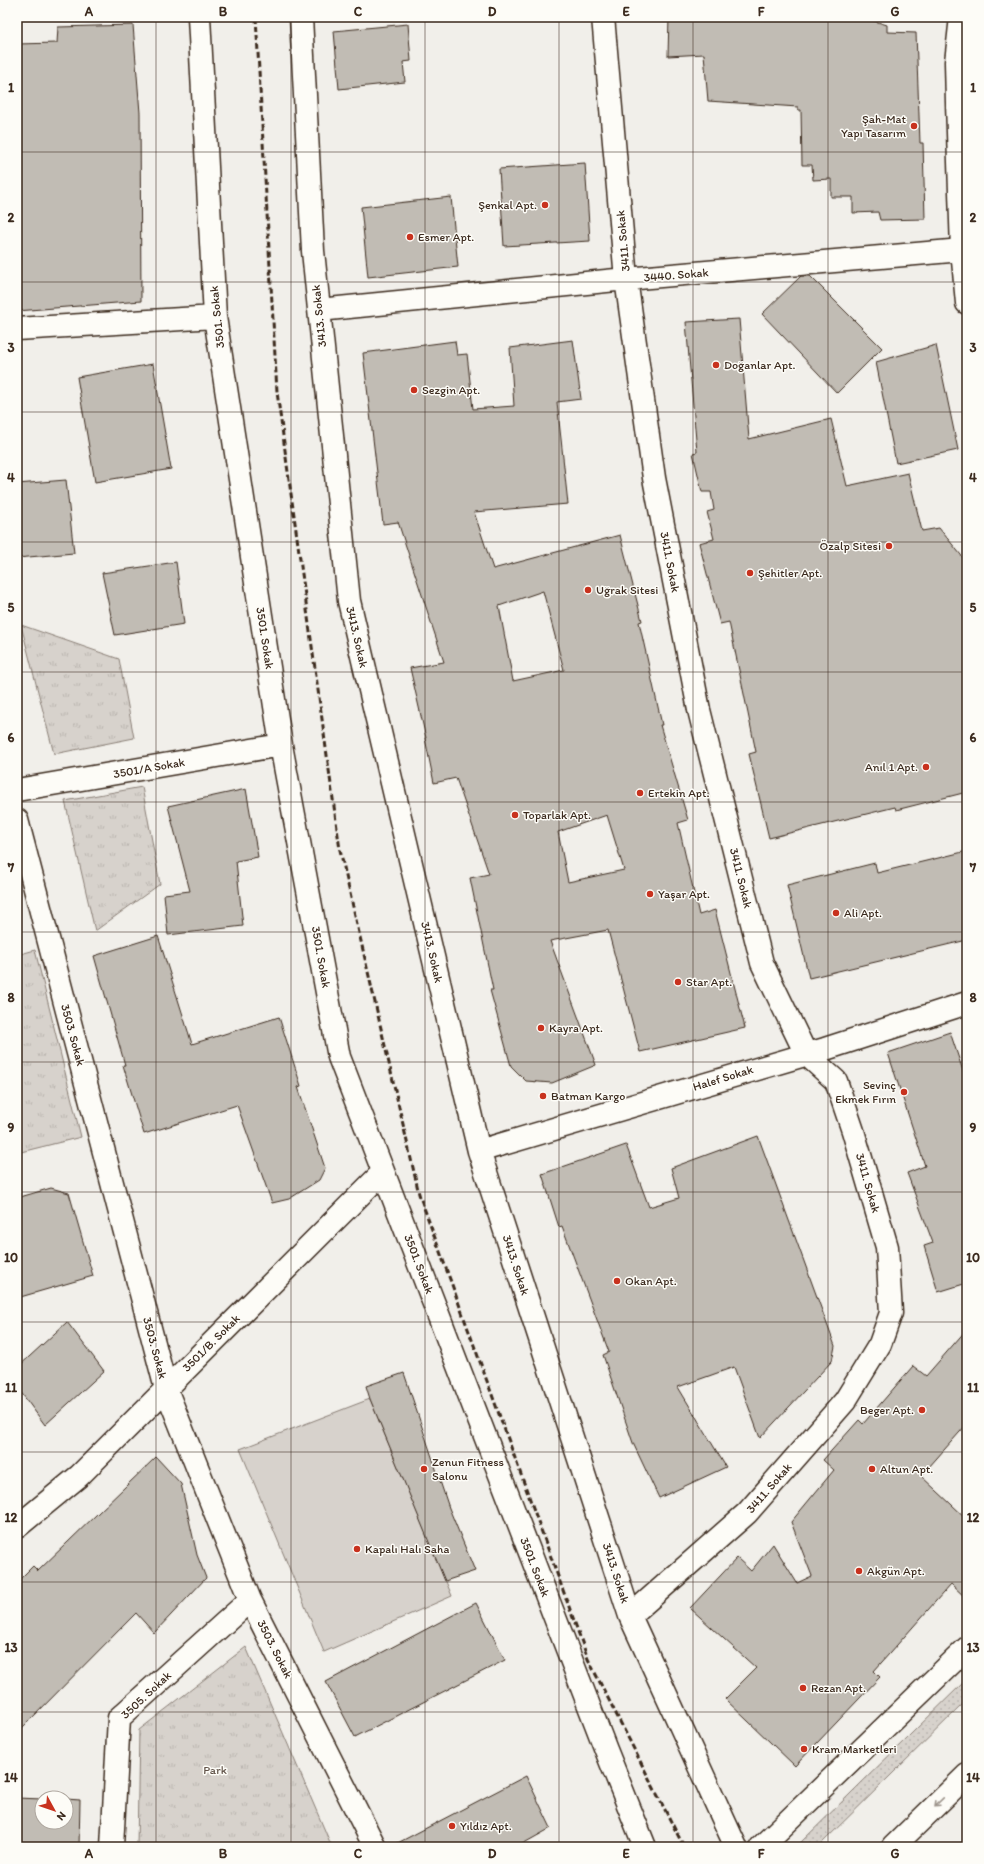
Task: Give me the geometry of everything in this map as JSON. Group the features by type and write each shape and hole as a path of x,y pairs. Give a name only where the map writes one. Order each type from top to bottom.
{"street":[{"name":"3501. Sokak","path":"199,17 215,317 282,745 339,1057 603,1742 645,1847"},
{"name":"3413. Sokak","path":"302,17 312,251 349,601 479,1150 630,1616 736,1847"},
{"name":"3411. Sokak","path":"603,17 626,279 654,478 699,710 762,963 806,1054 836,1081 854,1131 887,1247 891,1313 880,1344 845,1401 747,1513 630,1616"},
{"path":"962,17 956,62 967,303"},
{"name":"3440. Sokak","path":"319,310 626,279 965,250"},
{"path":"17,329 215,317"},
{"name":"3501/A Sokak","path":"17,790 282,745"},
{"name":"3503. Sokak","path":"17,820 166,1389 250,1600 375,1847"},
{"name":"Halef Sokak","path":"479,1150 826,1049 967,1003"},
{"name":"3501/B. Sokak","path":"17,1527 79,1476 383,1172"},
{"name":"3505. Sokak","path":"112,1847 119,1718 250,1600"},
{"path":"761,1847 967,1648"},
{"path":"893,1847 967,1775"}],"green space":[{"path":"21,625 119,659 134,738 54,754"},
{"path":"142,787 160,884 95,931 65,801"},
{"path":"35,950 81,1137 17,1153 17,955"},
{"name":"Kapalı Halı Saha","path":"370,1399 452,1596 324,1652 240,1449"},
{"name":"Park","path":"246,1647 332,1847 137,1847 139,1730"},
{"path":"967,1679 967,1700 818,1847 796,1847"}],"building":[{"path":"669,17 862,17 887,25 887,32 916,33 920,143 923,143 925,219 880,220 878,212 853,213 853,197 831,197 831,179 813,180 812,165 802,165 801,110 798,110 798,107 708,101 704,54 668,56"},
{"path":"408,24 411,61 403,62 405,82 339,89 334,31"},
{"path":"133,25 140,113 141,301 17,311 17,44 57,43 58,27"},
{"name":"Şenkal Apt.","path":"585,163 590,241 504,246 499,169"},
{"name":"Esmer Apt.","path":"451,197 458,267 368,277 361,207"},
{"path":"801,276 810,276 882,348 837,393 762,314"},
{"path":"739,319 749,439 831,419 847,486 908,473 922,531 939,528 965,560 967,567 967,792 896,810 895,807 769,838 749,754 756,752 729,622 720,624 699,543 714,539 707,512 714,510 711,492 702,492 693,453 697,452 686,322"},
{"path":"573,340 581,399 557,402 568,504 474,512 493,569 620,535 642,621 639,622 662,725 660,725 688,820 678,823 699,915 715,910 745,1028 640,1052 608,930 550,941 596,1065 552,1083 526,1081 511,1066 490,990 493,990 470,878 489,874 456,778 434,783 426,738 410,668 444,662 398,522 383,524 363,353 455,341 457,355 467,354 473,409 514,406 510,348","holes":["543,591 564,670 513,681 499,606","607,815 624,870 568,882 558,832"]},
{"path":"936,345 958,450 896,463 876,362"},
{"path":"153,364 171,469 95,482 77,377"},
{"path":"66,480 74,553 17,558 17,484"},
{"path":"176,562 184,624 115,635 102,573"},
{"path":"246,789 258,857 236,861 243,926 168,935 164,894 190,891 168,806"},
{"path":"967,851 967,940 809,978 787,885 875,863 877,873"},
{"path":"158,936 192,1044 279,1017 301,1086 298,1087 325,1168 319,1180 289,1199 272,1203 237,1105 144,1134 123,1065 125,1065 94,956"},
{"path":"950,1032 967,1083 967,1283 938,1292 924,1246 933,1243 907,1173 925,1166 888,1053"},
{"path":"758,1136 835,1346 832,1361 760,1438 734,1367 678,1387 726,1467 659,1498 633,1443 603,1355 609,1352 562,1226 559,1227 542,1174 626,1145 649,1207 679,1198 671,1168"},
{"path":"51,1188 69,1193 93,1276 17,1298 17,1198"},
{"path":"67,1322 104,1371 45,1425 17,1387 17,1368"},
{"path":"967,1329 967,1424 921,1476 967,1519 967,1599 951,1584 874,1671 880,1677 795,1766 725,1699 756,1668 690,1608 737,1558 751,1571 773,1544 797,1583 812,1576 791,1522 834,1470 823,1460 859,1420 863,1424 913,1366 926,1376"},
{"path":"404,1373 449,1508 475,1571 445,1581 366,1386"},
{"path":"156,1457 181,1484 197,1555 206,1578 154,1633 136,1613 17,1733 17,1582 33,1566 38,1571"},
{"path":"476,1603 505,1660 355,1737 326,1682"},
{"path":"526,1776 551,1828 517,1847 390,1847"},
{"path":"17,1798 34,1799 34,1830 74,1830 74,1800 80,1800 79,1847 17,1847"}],"railway":[{"path":"256,17 277,392 340,850 419,1194 588,1659 684,1847"}],"place":[{"name":"Şah-Mat Yapı Tasarım","path":"914,126"},
{"name":"Şenkal Apt.","path":"545,205"},
{"name":"Esmer Apt.","path":"410,237"},
{"name":"Doğanlar Apt.","path":"716,365"},
{"name":"Sezgin Apt.","path":"414,390"},
{"name":"Özalp Sitesi","path":"889,546"},
{"name":"Şehitler Apt.","path":"750,573"},
{"name":"Uğrak Sitesi","path":"588,590"},
{"name":"Anıl 1 Apt.","path":"926,767"},
{"name":"Ertekin Apt.","path":"640,793"},
{"name":"Toparlak Apt.","path":"515,815"},
{"name":"Yaşar Apt.","path":"650,894"},
{"name":"Ali Apt.","path":"836,913"},
{"name":"Star Apt.","path":"678,982"},
{"name":"Kayra Apt.","path":"541,1028"},
{"name":"Sevinç Ekmek Fırın","path":"904,1092"},
{"name":"Batman Kargo","path":"543,1096"},
{"name":"Okan Apt.","path":"617,1281"},
{"name":"Beger Apt.","path":"922,1410"},
{"name":"Zenun Fitness Salonu","path":"424,1469"},
{"name":"Altun Apt.","path":"872,1469"},
{"name":"Kapalı Halı Saha","path":"357,1549"},
{"name":"Akgün Apt.","path":"859,1571"},
{"name":"Rezan Apt.","path":"803,1688"},
{"name":"Kram Marketleri","path":"804,1749"},
{"name":"Yıldız Apt.","path":"452,1826"}]}
